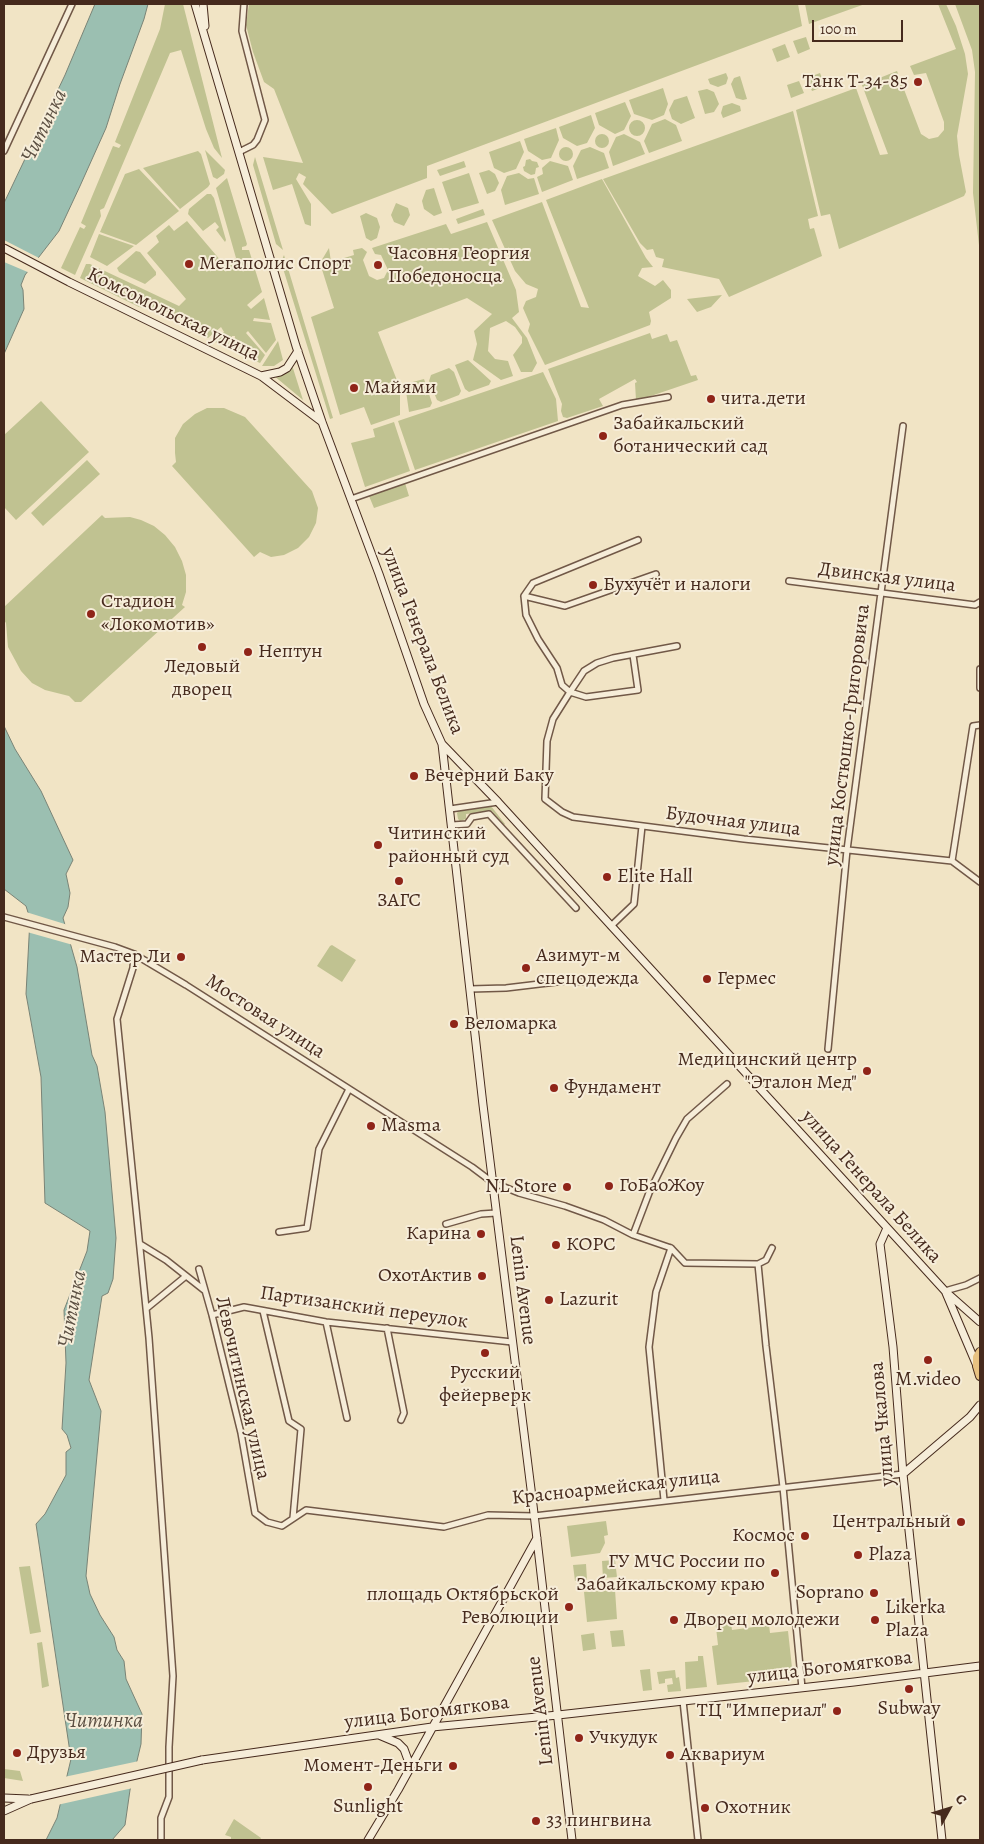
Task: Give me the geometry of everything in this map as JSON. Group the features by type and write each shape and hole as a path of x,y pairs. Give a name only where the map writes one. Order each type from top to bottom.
{"main road":[{"name":"улица Генерала Белика","path":"195,4 298,351 424,704 442,744 612,926 944,1291"},
{"name":"улица Генерала Белика","path":"203,4 207,43"},
{"name":"Комсомольская улица","path":"4,248 261,376 322,422"},
{"path":"261,376 280,372 287,368 298,351"},
{"name":"Lenin Avenue","path":"442,744 492,1182 537,1538 572,1840"},
{"name":"улица Чкалова","path":"887,1228 880,1244 942,1840"},
{"path":"944,1291 980,1322"},
{"path":"944,1291 980,1376"},
{"path":"977,1366 977,1357 980,1352"},
{"path":"903,1474 970,1418 980,1405"},
{"path":"970,1418 980,1413"},
{"path":"368,1840 408,1772 537,1538"},
{"name":"улица Богомягкова","path":"31,1799 202,1760 376,1734 802,1688 980,1666"},
{"path":"376,1734 398,1744 404,1750 408,1760 408,1772"},
{"path":"4,1798 31,1799"},
{"path":"4,1811 31,1799"}],"street":[{"path":"4,151 72,4"},
{"path":"239,152 253,145 265,120 242,31 244,4"},
{"path":"351,499 622,404 668,396"},
{"name":"улица Костюшко-Григоровича","path":"828,1049 848,850 903,426"},
{"path":"633,655 638,690 586,697 570,692 562,685 557,668 538,639 526,615 524,596 532,583 638,540"},
{"path":"524,596 565,606 656,574"},
{"name":"Двинская улица","path":"789,581 975,605 980,602"},
{"path":"570,692 584,672 597,664 614,658 678,646"},
{"path":"980,669 980,688"},
{"name":"Будочная улица","path":"570,692 553,719 547,741 545,799 562,812 573,817 952,861"},
{"path":"980,725 973,726 952,861 980,882"},
{"path":"450,809 498,802"},
{"path":"452,825 467,824 472,817 489,814 576,908"},
{"path":"612,926 634,904 642,826"},
{"name":"Мостовая улица","path":"4,917 115,947 134,954 472,1167 492,1182 519,1193 565,1206 604,1220 633,1235 671,1248"},
{"path":"134,954 133,968 117,1019 146,1308 163,1524 172,1676 169,1797 161,1818 161,1840"},
{"path":"470,989 506,988 573,980 581,982"},
{"path":"633,1235 649,1193 687,1119 727,1084"},
{"path":"279,1232 307,1228 319,1149 349,1089"},
{"path":"446,1224 481,1214 496,1213"},
{"path":"140,1244 166,1260 204,1290"},
{"path":"664,1500 649,1348 656,1292 671,1248 685,1263 758,1264 766,1260 772,1248"},
{"path":"758,1264 783,1486 802,1688"},
{"name":"Левочитинская улица","path":"199,1269 241,1432 255,1513"},
{"path":"146,1308 186,1276"},
{"path":"944,1291 966,1285 980,1278"},
{"name":"Партизанский переулок","path":"212,1315 244,1307 326,1322 512,1342"},
{"path":"263,1310 289,1421 301,1429 293,1518"},
{"path":"326,1322 347,1418"},
{"path":"387,1328 404,1413 401,1420"},
{"name":"Красноармейская улица","path":"255,1513 267,1522 282,1526 306,1510 444,1528 488,1515 534,1516 783,1486 903,1474"},
{"path":"683,1701 698,1840"}],"green space":[{"path":"165,4 183,4 222,158 214,148 206,129 181,50 170,53 104,208 100,210 101,216 75,275 61,268 80,227 84,229 86,226 81,223 113,146 119,148 121,145 115,142 160,29"},
{"path":"249,4 798,4 802,26 427,166 427,178 332,214 303,184 306,177 299,173 296,179 311,204 311,226 305,224 292,184 273,190 263,157 303,163 274,89 264,82 253,52 246,25"},
{"path":"805,4 865,4 809,24"},
{"path":"938,4 946,4 956,26 965,54 968,74 957,136 966,192 964,196 839,249 830,214 821,216 796,110 856,88 880,155 888,154 862,85 897,71 921,134 929,139 938,137 944,130 944,122 926,73 914,75 910,66 956,49"},
{"path":"955,4 980,4 980,254 973,193 975,72 972,50"},
{"path":"806,37 810,49 798,54 793,41"},
{"path":"785,44 790,57 777,62 772,49"},
{"path":"726,73 728,78 726,84 718,87 710,84 708,79"},
{"path":"820,73 825,86 812,91 807,78"},
{"path":"740,76 747,99 743,100 736,98 731,84 734,78"},
{"path":"799,81 804,93 791,98 787,85"},
{"path":"663,88 668,104 664,115 652,120 634,114 629,100"},
{"path":"707,89 714,92 719,104 714,112 705,114 698,91"},
{"path":"687,96 695,118 681,124 672,119 669,110 674,100"},
{"path":"625,102 631,116 624,130 615,134 599,125 595,113"},
{"path":"732,103 740,106 741,111 723,118 721,113 723,106"},
{"path":"793,111 818,216 808,219 810,229 814,228 822,256 729,297 719,279 662,267 664,259 656,257 653,249 647,250 640,243 603,179"},
{"path":"591,115 595,128 587,143 577,146 563,138 559,127"},
{"path":"665,119 676,125 682,141 649,153 644,141 652,124"},
{"path":"637,120 645,128 637,136 629,128"},
{"path":"556,128 559,140 551,158 542,160 528,151 524,139"},
{"path":"599,134 605,134 609,141 605,148 599,148 595,144 595,138"},
{"path":"624,134 640,142 645,154 613,166 609,152 616,137"},
{"path":"520,141 524,152 516,169 504,173 494,168 489,152"},
{"path":"563,147 569,147 573,154 569,161 563,161 559,157 559,151"},
{"path":"590,147 604,153 609,168 577,179 573,166 581,150"},
{"path":"205,150 225,170 224,174 217,179 213,177"},
{"path":"198,151 201,154 210,184 180,209 143,168"},
{"path":"255,157 283,250 276,244 253,165"},
{"path":"530,159 537,162 539,167 536,168 535,174 531,175 524,171 523,167 526,160"},
{"path":"464,161 466,167 440,176 437,170"},
{"path":"550,161 568,166 573,180 542,192 537,177 543,174 542,168"},
{"path":"139,169 179,211 136,245 100,232 125,174"},
{"path":"489,170 495,174 499,183 495,191 487,194 479,173"},
{"path":"469,173 479,203 452,211 442,182"},
{"path":"519,173 528,179 534,178 539,194 505,205 501,190 507,176"},
{"path":"227,178 247,244 242,247 242,250 249,250 262,292 247,305 251,309 264,298 270,320 254,318 253,321 271,323 276,340 266,353 248,331 246,333 265,355 260,363 234,351 235,336 232,336 232,350 213,341 224,332 221,327 208,338 182,322 183,320 159,308 157,310 139,307 80,278 86,264 90,264 179,306 186,299 147,253 159,242 156,236 169,225 174,231 187,221 227,268 231,265 236,258 216,188"},
{"path":"602,179 646,258 653,267 642,268 638,276 655,286 663,280 671,290 671,298 649,312 650,325 545,365 528,331 530,324 523,308 526,301 536,297 538,289 526,284 515,271 492,220 542,202 581,307 589,308 546,200"},
{"path":"434,188 442,213 434,216 424,209 422,201 426,190"},
{"path":"207,194 211,194 214,198 225,242 216,230 219,227 215,222 203,231 188,214 189,209"},
{"path":"396,203 408,208 410,215 404,226 394,222 391,215"},
{"path":"483,209 485,215 458,224 456,219"},
{"path":"366,213 377,218 380,227 377,238 371,241 366,238 360,216"},
{"path":"487,222 516,290 519,312 512,318 527,338 537,363 532,372 521,372 513,355 522,343 522,337 515,327 506,321 490,328 488,351 495,359 508,361 513,376 501,380 473,360 477,344 474,331 492,314 467,298 378,332 400,388 400,415 371,425 364,407 340,415 311,317 334,308 320,263 329,248 331,262 354,255 353,250 362,248 367,252 363,260 369,276 377,280 384,278 388,270 381,255 375,254 372,248 446,224 451,234"},
{"path":"99,234 134,246 107,266 90,257"},
{"path":"136,251 140,252 156,272 156,275 145,284 119,272 117,268"},
{"path":"284,255 333,418 330,419 281,262"},
{"path":"722,295 711,307 697,312 687,299"},
{"path":"650,333 652,339 667,334 670,342 677,340 691,376 696,375 698,380 636,400 635,383 637,382 635,379 599,399 603,406 567,418 563,417 561,411 562,404 548,369"},
{"path":"278,341 283,360 274,366 262,366"},
{"path":"468,360 491,381 489,385 469,392 465,389 455,365"},
{"path":"292,365 303,400 273,375"},
{"path":"449,368 454,372 461,391 459,395 441,402 437,400 429,381 431,375"},
{"path":"543,372 556,399 558,421 415,470 398,421"},
{"path":"424,379 432,403 430,407 409,412 405,384"},
{"path":"41,401 89,452 16,520 4,507 4,435"},
{"path":"207,408 224,408 245,417 312,491 318,508 316,523 309,537 298,548 284,555 271,557 260,552 254,557 172,466 176,462 175,438 183,424 195,414"},
{"path":"394,422 410,471 365,487 351,443 375,437 373,429"},
{"path":"87,460 100,474 43,526 31,513"},
{"path":"405,483 409,496 374,508 369,496"},
{"name":"Стадион «Локомотив»","path":"102,515 105,518 130,517 141,520 154,526 165,535 175,547 186,575 186,592 182,605 185,607 81,702 75,702 69,696 45,690 32,683 21,671 8,647 4,607"},
{"path":"491,806 504,825 492,811 466,814 466,819 460,821 458,819 457,813 459,810"},
{"path":"332,945 356,960 342,982 317,966"},
{"path":"606,1521 608,1535 604,1536 605,1543 600,1553 571,1557 567,1526"},
{"path":"615,1560 617,1577 603,1578 602,1561"},
{"path":"586,1564 587,1580 575,1581 573,1565"},
{"path":"30,1566 41,1632 30,1634 19,1567"},
{"path":"615,1590 617,1619 587,1622 584,1592"},
{"path":"730,1617 732,1630 769,1625 770,1633 788,1631 793,1677 717,1685 712,1646 718,1645 715,1619"},
{"path":"623,1630 625,1646 612,1647 610,1631"},
{"path":"594,1633 596,1649 583,1651 581,1635"},
{"path":"42,1642 49,1686 42,1688 37,1643"},
{"path":"698,1656 703,1656 707,1687 686,1689 685,1662 698,1661"},
{"path":"650,1669 652,1690 643,1691 640,1670"},
{"path":"675,1670 676,1678 679,1677 681,1691 668,1692 667,1685 673,1684 672,1678 665,1679 665,1683 659,1684 657,1672"},
{"path":"4,1769 20,1771 23,1781 4,1778"},
{"path":"234,1819 261,1838 260,1840 231,1840 231,1837 225,1835"}],"water":[{"name":"Читинка","path":"95,4 148,4 106,128 80,186 59,231 25,275 21,285 24,309 4,354 4,203 65,75"},
{"name":"Читинка","path":"4,726 15,749 41,791 73,860 66,874 70,893 68,907 63,918 77,967 92,1055 97,1066 105,1112 116,1238 113,1279 108,1293 102,1296 89,1380 101,1411 86,1576 90,1594 100,1615 114,1637 117,1650 124,1661 126,1679 142,1714 141,1744 130,1790 125,1825 112,1840 46,1840 57,1818 71,1759 36,1524 45,1514 66,1475 66,1452 71,1448 67,1435 62,1429 66,1363 64,1310 87,1251 90,1231 45,1203 41,1077 26,994 30,919 26,906 4,889"}],"pier":[{"path":"4,240 41,259 30,273 4,262"},
{"path":"26,912 68,925 73,945 27,932 28,919"},
{"path":"139,1761 133,1788 57,1805 64,1777"}],"place":[{"name":"Танк Т-34-85","path":"918,82"},
{"name":"Мегаполис Спорт","path":"189,264"},
{"name":"Часовня Георгия Победоносца","path":"378,265"},
{"name":"Майями","path":"354,388"},
{"name":"чита.дети","path":"711,399"},
{"name":"Забайкальский ботанический сад","path":"603,436"},
{"name":"Бухучёт и налоги","path":"593,585"},
{"name":"Стадион «Локомотив»","path":"91,614"},
{"name":"Ледовый дворец","path":"202,647"},
{"name":"Нептун","path":"248,652"},
{"name":"Вечерний Баку","path":"414,776"},
{"name":"Читинский районный суд","path":"378,845"},
{"name":"Elite Hall","path":"607,877"},
{"name":"ЗАГС","path":"399,881"},
{"name":"Мастер Ли","path":"181,957"},
{"name":"Азимут-м спецодежда","path":"526,968"},
{"name":"Гермес","path":"707,979"},
{"name":"Веломарка","path":"454,1024"},
{"name":"Медицинский центр \"Эталон Мед\"","path":"867,1071"},
{"name":"Фундамент","path":"554,1088"},
{"name":"Masma","path":"371,1126"},
{"name":"ГоБаоЖоу","path":"609,1186"},
{"name":"NL Store","path":"567,1187"},
{"name":"Карина","path":"481,1234"},
{"name":"КОРС","path":"556,1245"},
{"name":"ОхотАктив","path":"482,1276"},
{"name":"Lazurit","path":"549,1300"},
{"name":"Русский фейерверк","path":"485,1353"},
{"name":"M.video","path":"928,1360"},
{"name":"Центральный","path":"961,1522"},
{"name":"Космос","path":"805,1536"},
{"name":"Plaza","path":"858,1555"},
{"name":"ГУ МЧС России по Забайкальскому краю","path":"775,1573"},
{"name":"Soprano","path":"874,1593"},
{"name":"площадь Октябрьской Революции","path":"569,1607"},
{"name":"Дворец молодежи","path":"674,1620"},
{"name":"Likerka Plaza","path":"875,1620"},
{"name":"Subway","path":"909,1689"},
{"name":"ТЦ \"Империал\"","path":"837,1711"},
{"name":"Учкудук","path":"579,1738"},
{"name":"Друзья","path":"17,1753"},
{"name":"Аквариум","path":"670,1755"},
{"name":"Момент-Деньги","path":"453,1766"},
{"name":"Sunlight","path":"368,1787"},
{"name":"Охотник","path":"705,1808"},
{"name":"33 пингвина","path":"536,1821"}]}
